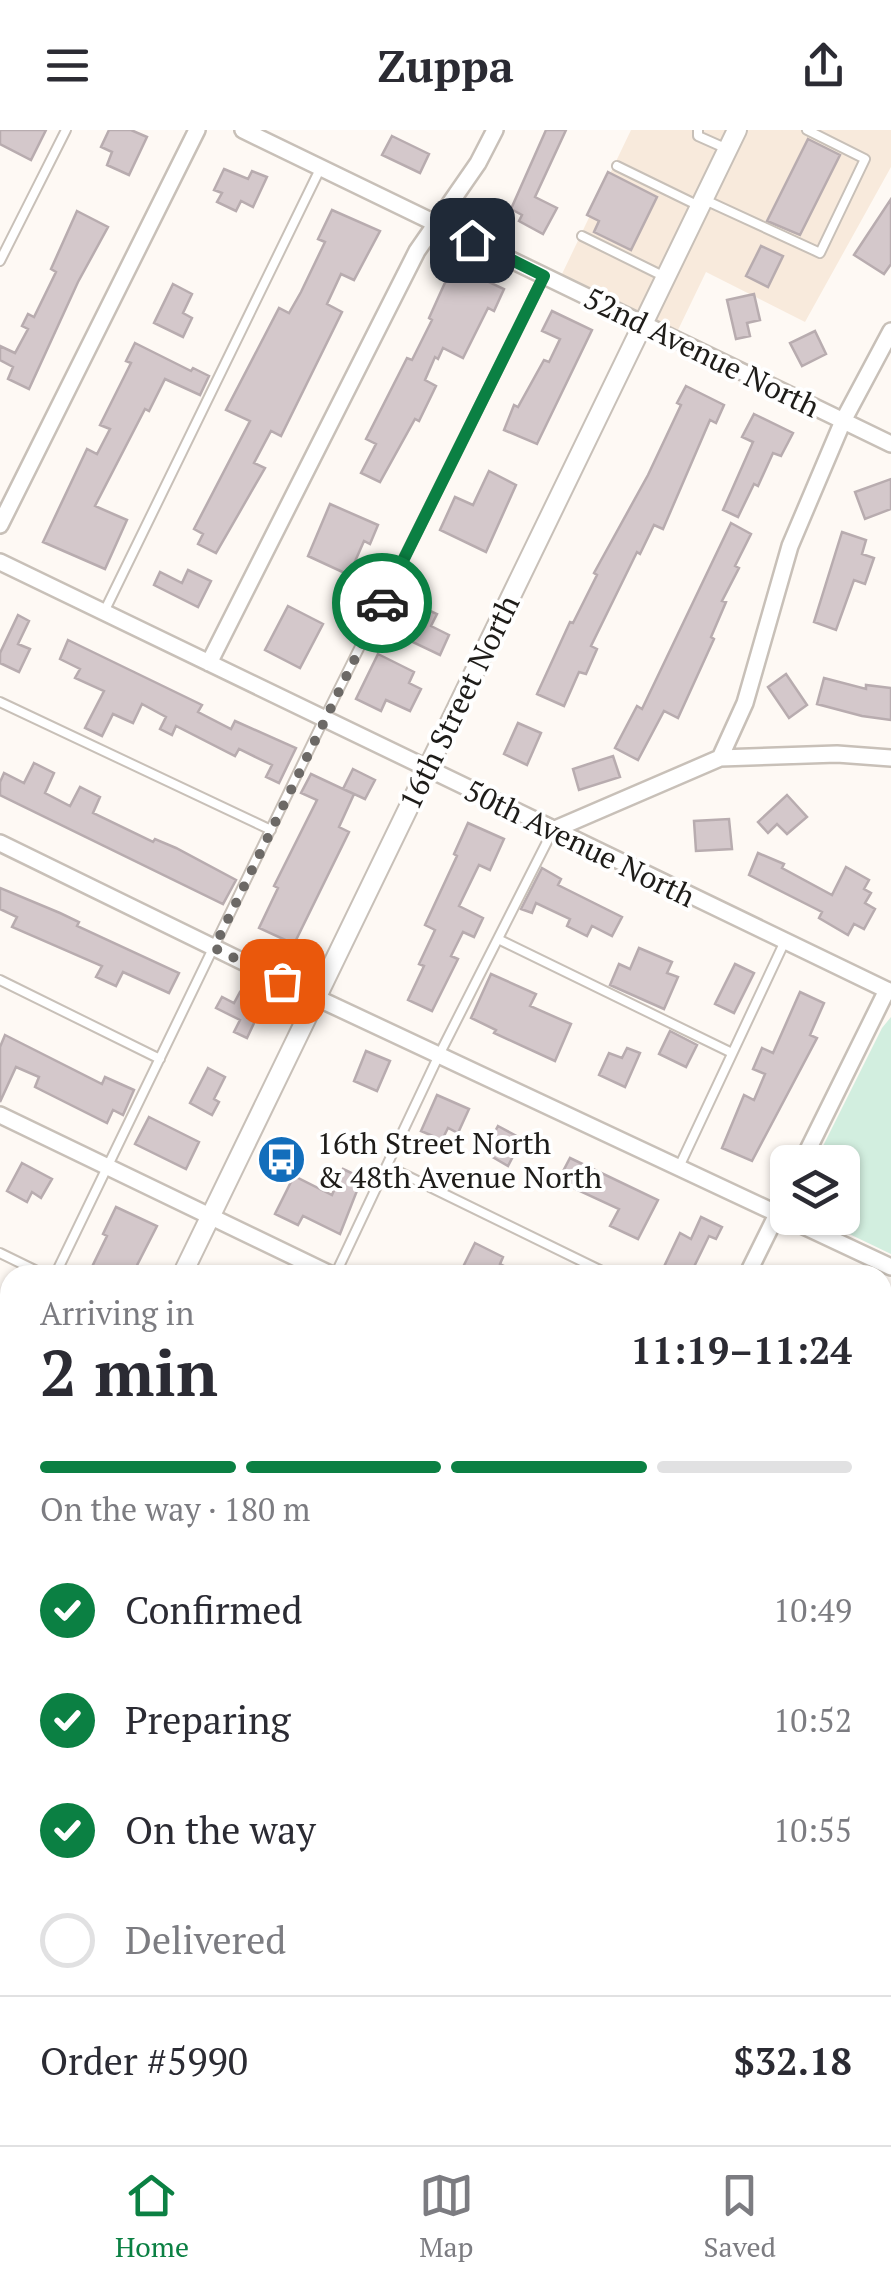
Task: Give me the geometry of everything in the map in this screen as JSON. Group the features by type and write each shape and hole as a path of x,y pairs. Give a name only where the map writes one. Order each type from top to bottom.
{"street":[{"path":"0,525 197,130"},
{"path":"209,664 417,251 478,164 494,130"},
{"name":"16th Street North","path":"187,1265 737,130"},
{"name":"52nd Avenue North","path":"255,132 891,444"},
{"path":"720,758 745,703 790,546 843,421 891,332"},
{"name":"50th Avenue North","path":"0,562 889,991"},
{"path":"553,830 720,758 837,754 891,758"},
{"path":"0,843 316,998 770,1209"},
{"path":"811,1145 889,991"},
{"path":"0,1115 313,1265"},
{"path":"752,1265 770,1227"},
{"path":"821,1235 877,1265"}],"lane":[{"path":"0,261 66,130"},
{"path":"686,130 728,150"},
{"path":"617,166 820,253 866,159 807,130"},
{"path":"104,612 321,167"},
{"path":"582,236 665,278"},
{"path":"60,1265 544,276"},
{"path":"0,702 271,830"},
{"path":"339,1265 553,830"},
{"path":"498,940 732,1053"},
{"path":"679,1166 785,941"},
{"path":"0,980 160,1058"},
{"path":"386,1166 589,1265"},
{"path":"0,1253 25,1265"}],"shaded area":[{"path":"631,130 728,130 639,311 562,274"},
{"path":"746,130 891,130 891,167 805,322 706,272 678,330 654,319"}],"green space":[{"path":"891,1017 891,1254 851,1235 860,1235 860,1145 824,1145"}],"building":[{"path":"0,130 46,130 31,160 0,144"},
{"path":"109,130 131,130 147,137 129,175 107,165 112,152 101,147"},
{"path":"546,130 566,130 535,197 557,208 543,234 519,221 522,215 511,209"},
{"path":"392,136 429,154 420,173 382,155"},
{"path":"808,139 840,155 800,235 767,221"},
{"path":"224,169 248,179 252,171 267,177 253,207 241,201 236,211 217,202 222,193 214,190"},
{"path":"608,172 657,197 631,250 594,232 599,221 587,215"},
{"path":"891,199 891,264 884,274 854,255"},
{"path":"332,210 380,231 354,280 341,274 327,304 342,312 281,436 271,431 254,463 265,468 216,553 198,544 203,534 194,529 250,421 226,410 279,308 289,313 301,292 325,242 318,239"},
{"path":"77,211 108,227 29,389 8,379 13,367 0,360 0,346 15,353 28,329 22,326 28,314 34,317 56,272 51,269"},
{"path":"761,246 783,256 768,287 746,276"},
{"path":"453,265 504,289 494,311 488,308 463,358 443,348 438,359 435,357 425,380 436,386 380,482 361,473 376,444 366,439 407,358 412,360 432,320 429,318"},
{"path":"173,284 192,294 183,313 192,318 183,337 154,323"},
{"path":"754,294 760,320 747,323 750,336 736,339 727,300"},
{"path":"552,311 592,330 537,444 504,430 514,405 518,407 560,339 542,331"},
{"path":"815,331 826,354 802,366 790,343"},
{"path":"135,343 209,376 200,395 165,379 149,411 145,409 95,506 127,520 105,569 43,542 87,449 97,454 110,429 100,425 131,363 126,361"},
{"path":"686,386 724,405 716,423 710,420 663,529 654,525 640,554 637,552 591,646 597,649 586,674 579,672 564,706 537,694 597,575 594,573 648,475"},
{"path":"754,414 793,433 781,456 773,453 738,517 723,510 753,442 742,437"},
{"path":"489,471 516,485 486,552 440,530 455,497 473,505"},
{"path":"891,479 891,509 865,519 855,492"},
{"path":"330,504 378,525 370,544 364,541 349,575 308,556"},
{"path":"731,523 751,534 722,601 726,602 711,637 714,639 678,718 664,711 638,760 615,748 637,706 642,709"},
{"path":"842,532 866,540 862,554 874,558 865,584 854,580 836,630 814,622"},
{"path":"188,570 211,581 198,607 154,585 160,572 182,583"},
{"path":"411,602 437,614 431,626 449,635 440,655 402,637 411,618 405,615"},
{"path":"288,606 323,624 300,668 265,650"},
{"path":"18,615 29,621 18,644 30,649 19,672 0,663 0,653"},
{"path":"68,640 202,705 198,712 231,729 235,721 296,748 279,783 266,777 272,765 239,749 235,756 176,726 172,735 160,729 166,717 142,704 133,723 113,714 102,736 85,728 104,691 75,678 80,669 60,659"},
{"path":"378,654 414,672 409,683 421,689 410,711 386,700 381,711 356,699"},
{"path":"786,674 807,705 789,718 768,687"},
{"path":"824,678 866,689 866,685 891,688 891,720 817,704"},
{"path":"518,723 541,733 527,765 504,754"},
{"path":"613,756 620,777 579,790 573,769"},
{"path":"34,763 54,773 45,793 70,806 80,787 100,797 93,813 153,842 155,839 176,848 236,880 223,904 0,795 4,773 24,783"},
{"path":"353,769 375,780 365,799 343,789"},
{"path":"311,774 354,794 339,827 349,832 294,944 259,928 278,888 274,886 317,800 301,793"},
{"path":"787,795 807,817 787,834 777,824 768,833 758,822"},
{"path":"729,819 732,849 696,851 694,821"},
{"path":"468,823 504,839 490,870 479,865 459,906 483,918 474,937 463,932 451,956 458,959 432,1011 408,1000 435,930 425,925"},
{"path":"758,853 784,864 782,868 832,895 846,867 869,880 864,889 871,893 865,903 875,909 864,929 854,924 848,935 819,918 822,912 749,875"},
{"path":"542,868 561,879 558,885 622,917 612,936 592,926 587,936 567,926 570,919 536,903 532,913 521,909"},
{"path":"0,888 79,922 77,926 179,973 169,993 123,972 116,986 96,977 102,966 12,927 17,917 0,909"},
{"path":"639,948 672,962 667,973 678,977 664,1009 610,985 619,964 630,969"},
{"path":"735,964 754,973 734,1013 715,1004"},
{"path":"491,974 536,994 530,1006 571,1024 555,1061 471,1018"},
{"path":"240,992 263,1004 247,1038 234,1032 240,1020 216,1008 222,997 234,1003"},
{"path":"800,992 824,1003 810,1035 817,1038 752,1161 722,1148 744,1095 754,1100 765,1074 753,1069 762,1048 773,1053"},
{"path":"670,1031 697,1045 686,1067 659,1054"},
{"path":"5,1035 102,1084 105,1077 134,1090 123,1115 113,1110 107,1123 35,1087 39,1077 16,1067 0,1102 0,1047"},
{"path":"627,1048 640,1053 625,1087 599,1075 609,1053 622,1058"},
{"path":"366,1051 390,1061 377,1091 354,1081"},
{"path":"208,1068 225,1077 214,1099 219,1102 212,1115 190,1103"},
{"path":"437,1095 469,1109 458,1133 448,1128 442,1140 421,1131"},
{"path":"149,1117 199,1142 186,1169 135,1144"},
{"path":"498,1126 522,1139 508,1166 484,1152"},
{"path":"570,1158 658,1200 638,1239 610,1226 619,1209 558,1181"},
{"path":"22,1163 52,1179 41,1198 32,1192 27,1202 7,1191"},
{"path":"343,1169 362,1178 340,1234 303,1216 298,1225 275,1214 294,1176 332,1195"},
{"path":"116,1207 157,1226 137,1265 93,1265 107,1236 103,1234"},
{"path":"701,1217 722,1227 716,1239 709,1236 695,1265 665,1265 680,1233 691,1239"},
{"path":"475,1243 503,1257 502,1265 464,1265"}],"way so far":[{"path":"282,981 214,948 382,603"}],"place":[{"name":"16th Street North & 48th Avenue North","path":"282,1160"}],"route":[{"path":"382,603 544,276 472,240"}]}
